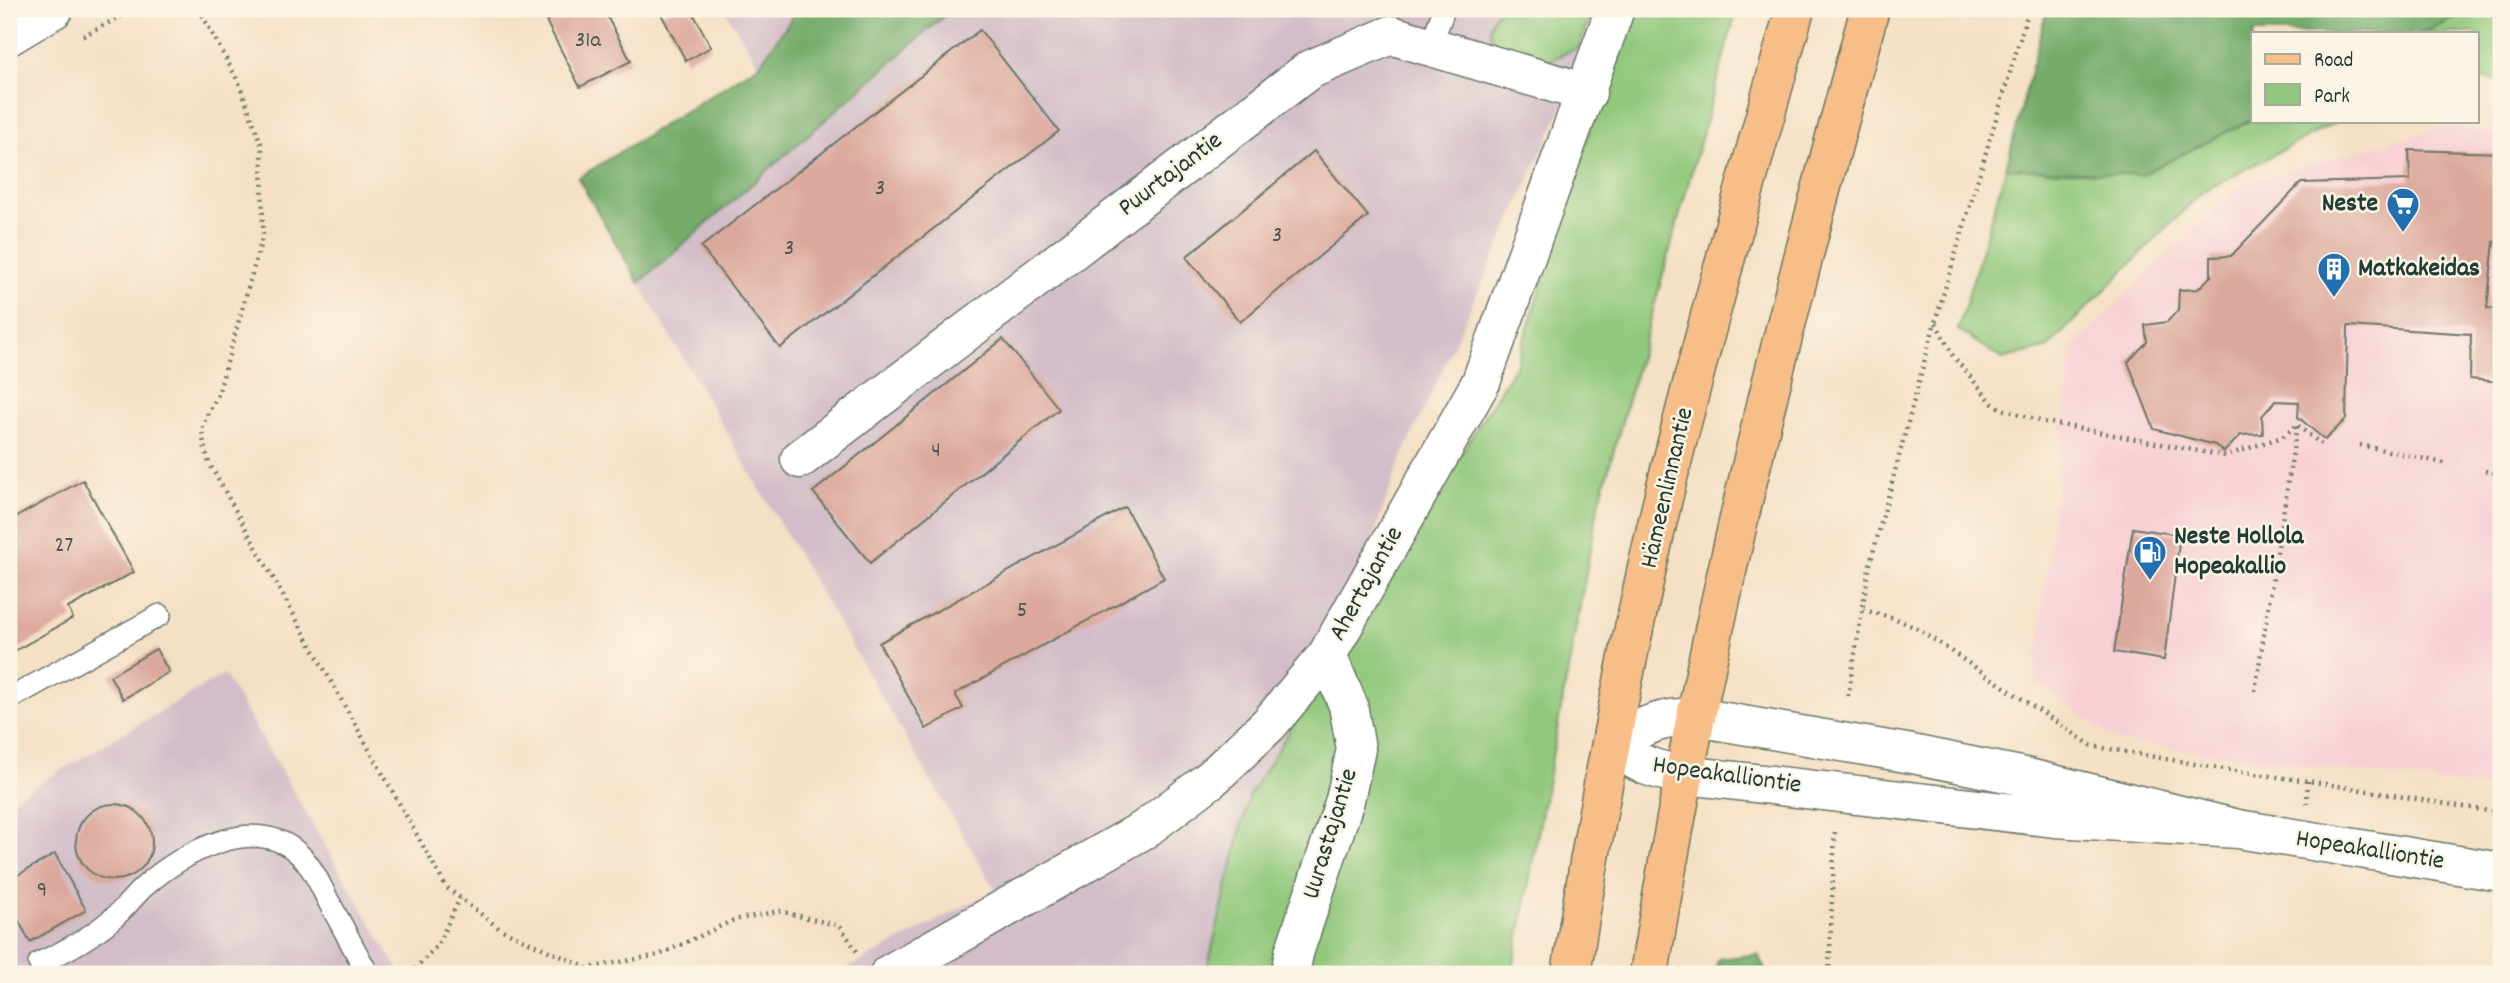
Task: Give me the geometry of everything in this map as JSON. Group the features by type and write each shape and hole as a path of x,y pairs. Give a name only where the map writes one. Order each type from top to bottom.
{"main road":[{"name":"Hämeenlinnantie","path":"1571,974 1588,866 1665,491 1733,230 1795,9"},
{"path":"1649,974 1696,717 1745,491 1796,280 1870,9"}],"street":[{"path":"9,34 54,9"},
{"name":"Ahertajantie","path":"875,965 1145,829 1211,779 1269,724 1327,654 1481,382 1615,9"},
{"name":"Puurtajantie","path":"800,458 1309,70 1391,35 1440,20 1587,93"},
{"name":"Uurastajantie","path":"1290,974 1294,953 1345,800 1356,750 1348,705 1327,654"},
{"name":"Hopeakalliontie","path":"2238,829 2055,818 1685,775 1651,769 1629,758 1612,743 1665,718 1696,717 2017,775 2238,829 2501,872"}],"lane":[{"path":"9,699 159,615"},
{"path":"39,963 105,925 146,885 197,850 250,835 271,836 284,841 301,855 368,974"}],"path":[{"path":"199,9 239,83 262,146 263,235 217,398 203,420 202,438 209,463 446,887 500,929 587,968"},
{"path":"1848,696 1869,568 1935,321 2029,9"},
{"path":"1935,321 1953,356 1993,404 2002,410 2045,422 2225,456 2282,437 2297,425"},
{"path":"2297,425 2321,443"},
{"path":"2255,691 2297,425"},
{"path":"2360,445 2449,464"},
{"path":"2485,471 2501,474"},
{"path":"1863,610 1894,618 1918,629 2092,746 2501,813"},
{"path":"1829,974 1835,824"},
{"path":"410,974 437,946 460,898"},
{"path":"562,974 659,955 734,920 779,911 840,926 875,965"}],"shaded area":[{"path":"724,9 798,9 759,65"},
{"path":"952,9 1596,9 1561,110 1399,464 1302,736 1223,974 837,974 995,890 639,283"},
{"path":"2447,126 2501,135 2501,790 2117,741 2035,680 2072,348 2240,185"},
{"path":"224,674 401,974 9,974 9,801"}],"green space":[{"path":"798,9 952,9 639,283 578,178 759,65"},
{"path":"1499,9 1592,9 1579,47 1540,65 1502,60 1490,34 1491,22"},
{"path":"1627,9 1737,9 1598,507 1512,974 1206,974 1249,796 1517,363"},
{"path":"2047,9 2478,9 2423,32 2251,32 2251,120 2141,175 2006,168"},
{"path":"2478,9 2501,9 2501,81 2478,77 2478,32 2423,32"},
{"path":"2251,120 2336,122 2202,192 2048,347 2002,359 1958,330 2006,168 2141,175"},
{"path":"1758,954 1767,974 1713,974 1719,959"}],"building":[{"path":"569,9 603,9 631,61 580,87 546,21"},
{"path":"671,9 691,9 711,47 686,61 661,14"},
{"path":"980,30 1059,131 780,348 701,247"},
{"name":"Matkakeidas","path":"2409,150 2501,153 2501,240 2494,242 2487,308 2501,309 2501,382 2470,379 2471,334 2348,326 2346,419 2325,440 2298,417 2299,402 2275,401 2262,416 2263,434 2241,435 2224,452 2215,445 2154,429 2128,362 2147,342 2145,325 2167,322 2178,310 2179,290 2198,289 2211,276 2211,257 2231,256 2301,183 2410,180"},
{"path":"1314,151 1368,216 1240,322 1186,257"},
{"path":"1003,339 1059,409 870,563 813,492"},
{"path":"83,480 134,572 68,608 73,618 9,654 9,521"},
{"path":"1125,507 1164,578 955,694 963,708 926,729 879,643"},
{"path":"2133,528 2180,535 2164,660 2114,652"},
{"path":"156,649 169,672 123,699 110,676"},
{"path":"114,804 129,807 141,815 149,827 152,842 149,857 141,869 129,877 114,880 99,877 87,869 79,857 76,842 79,827 87,815 99,807"},
{"path":"55,854 86,910 30,942 9,903 9,880"}],"place":[{"name":"Neste","path":"2403,234"},
{"name":"Matkakeidas","path":"2334,299"},
{"name":"Neste Hollola Hopeakallio","path":"2150,582"}]}
